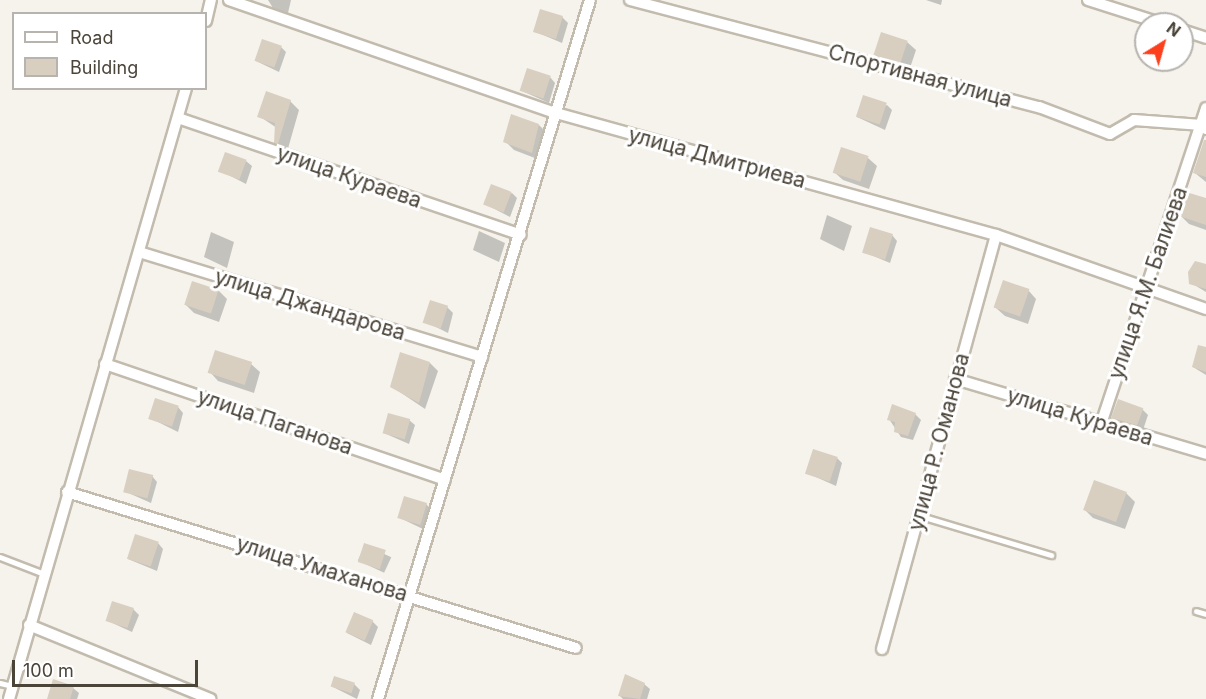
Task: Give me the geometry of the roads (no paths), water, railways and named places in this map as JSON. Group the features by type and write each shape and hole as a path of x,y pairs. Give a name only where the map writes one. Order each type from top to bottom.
{"street":[{"path":"207,18 212,0"},
{"name":"улица Дмитриева","path":"229,0 556,113 996,235 1206,309"},
{"path":"378,699 521,235 590,0"},
{"name":"Спортивная улица","path":"630,0 1039,107 1110,134 1134,120 1204,127"},
{"path":"1088,0 1134,15"},
{"path":"9,699 67,492 185,90"},
{"name":"улица Я.М. Балиева","path":"1101,424 1145,288 1204,127 1206,108"},
{"name":"улица Кураева","path":"178,118 521,235"},
{"name":"улица Р. Оманова","path":"882,649 921,516 955,379 996,235"},
{"name":"улица Джандарова","path":"139,252 482,357"},
{"name":"улица Паганова","path":"105,364 445,480"},
{"name":"улица Кураева","path":"955,379 1206,454"},
{"name":"улица Умаханова","path":"67,492 410,595 576,648"},
{"path":"29,625 210,699"}],"lane":[{"path":"921,516 1051,555"},
{"path":"0,557 44,574"},
{"path":"1196,611 1206,614"},
{"path":"0,683 12,686"}]}
